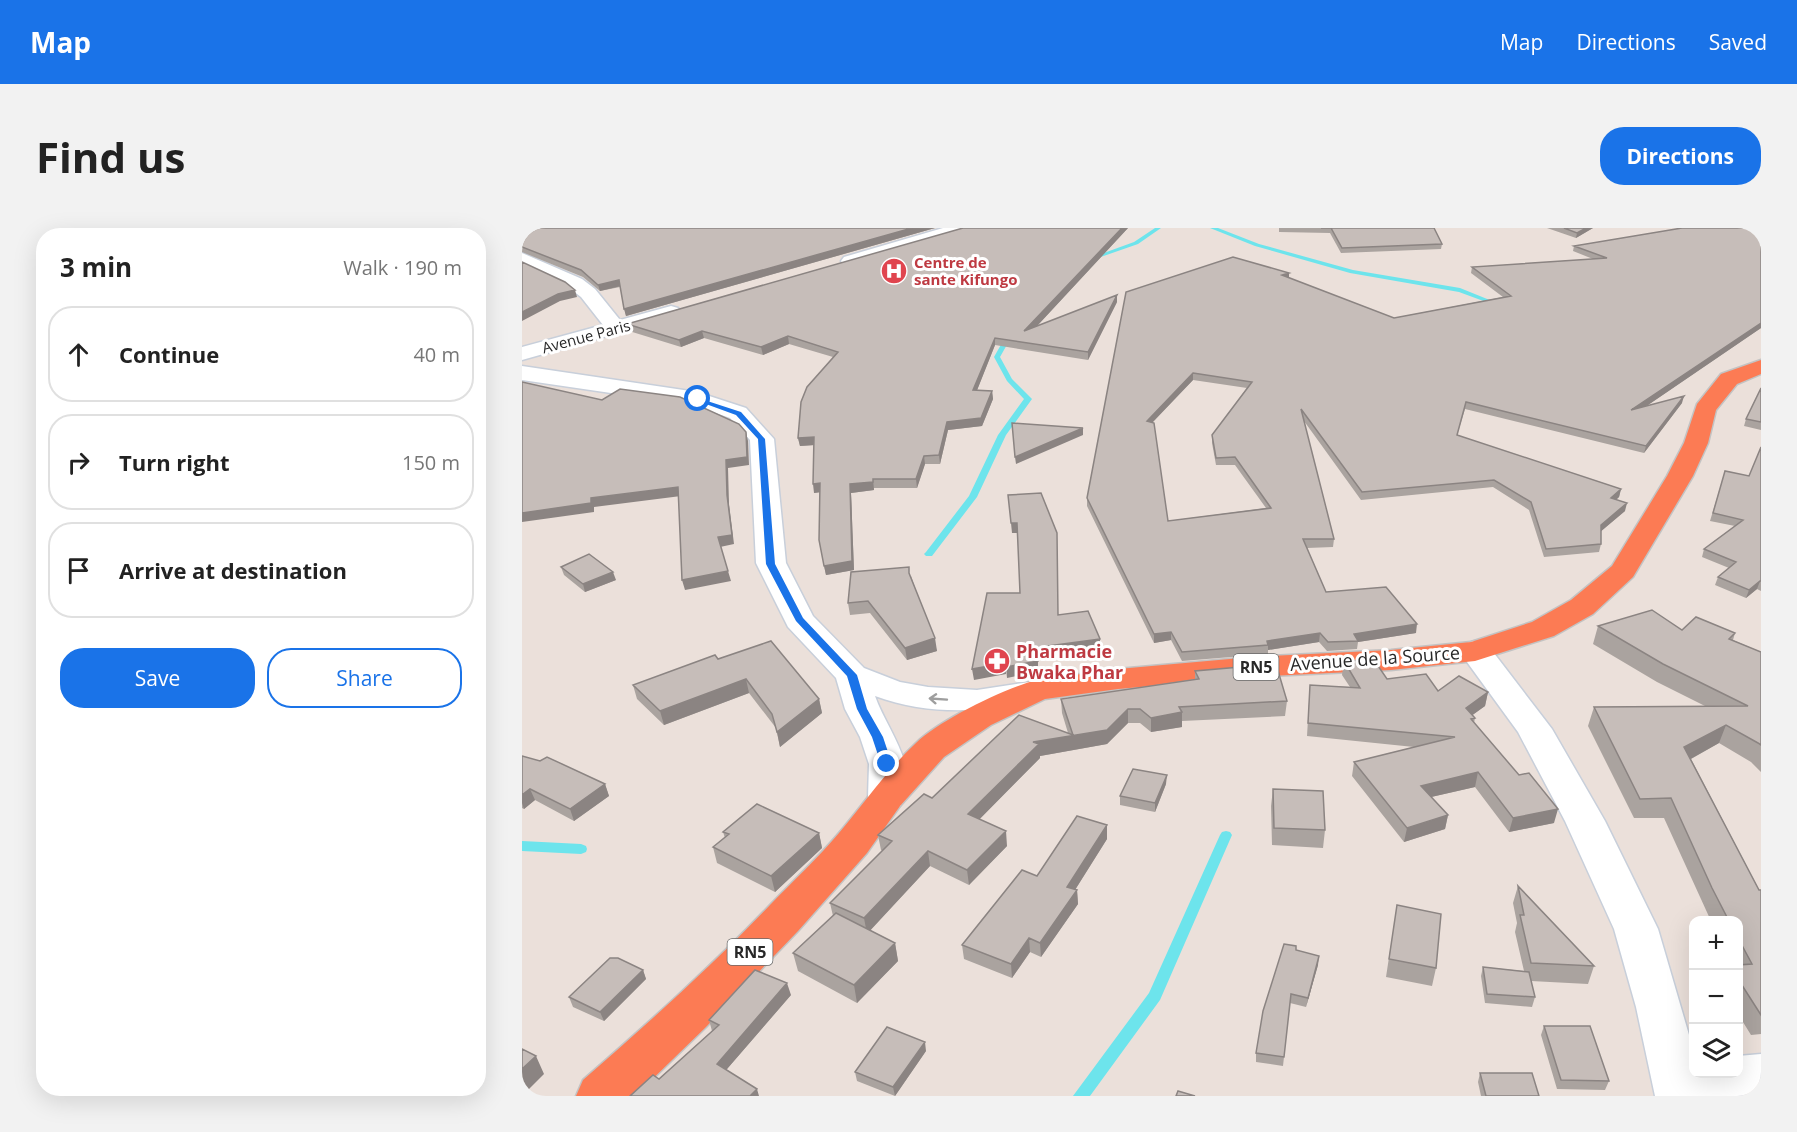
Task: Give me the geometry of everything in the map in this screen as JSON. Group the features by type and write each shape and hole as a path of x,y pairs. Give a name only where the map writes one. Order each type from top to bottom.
{"highway":[{"name":"Avenue de la Source","path":"887,797 931,749 979,717 1037,690 1129,678 1252,667 1391,660 1475,651 1543,629 1582,607 1623,572 1680,476 1696,443 1705,409 1729,380 1761,366"},
{"name":"RN5","path":"601,1096 690,1013 783,919 854,843 887,797"}],"street":[{"path":"836,265 961,228"},
{"path":"522,258 575,283 588,293 616,328"},
{"name":"Avenue Paris","path":"522,354 691,306"},
{"path":"522,373 698,399 738,413 762,439 771,564 799,620 852,675 891,690 927,698 977,701 1037,690"},
{"path":"1475,651 1534,729 1585,821 1636,929 1659,1007 1679,1089 1761,1075"},
{"path":"852,675 862,709 878,737 887,764 887,797"}],"building":[{"path":"522,228 912,228 624,309 619,280 598,285 581,270 522,247"},
{"path":"963,228 1122,228 1024,331 1117,295 1088,352 995,338 973,390 992,391 981,418 947,422 939,455 924,456 916,479 873,479 873,482 850,484 852,561 824,566 819,540 820,483 813,484 814,437 798,438 801,402 807,387 838,352 788,336 761,347 702,331 679,340 627,324"},
{"path":"1331,228 1434,228 1442,244 1342,248"},
{"path":"1564,228 1586,228 1577,233"},
{"path":"1682,228 1761,228 1761,323 1631,410 1684,396 1646,446 1466,402 1457,435 1621,489 1611,498 1627,503 1601,525 1601,544 1546,549 1531,502 1494,480 1362,492 1301,409 1334,539 1303,539 1326,592 1386,587 1417,624 1354,634 1358,641 1328,642 1320,633 1267,641 1268,645 1182,652 1171,632 1154,634 1087,498 1126,292 1233,257 1289,273 1282,275 1394,318 1511,296 1472,267 1607,258 1574,246","holes":["1193,373 1252,382 1212,435 1216,458 1235,457 1271,508 1168,521 1154,423 1147,421"]},
{"path":"522,262 565,282 575,290 558,294 522,312"},
{"path":"522,382 602,400 620,389 680,397 739,424 746,432 747,457 726,460 732,535 718,537 728,571 682,580 678,487 591,498 591,503 522,513"},
{"path":"1761,388 1761,422 1746,419"},
{"path":"1012,423 1083,428 1015,457"},
{"path":"1761,447 1761,581 1749,590 1718,577 1736,562 1704,549 1743,520 1713,513 1725,471 1749,476"},
{"path":"1041,493 1057,533 1058,615 1088,611 1100,639 1032,648 1038,661 1006,667 1005,663 972,669 987,593 1020,593 1017,523 1011,523 1008,495"},
{"path":"589,554 613,572 583,584 561,567"},
{"path":"909,567 909,573 935,638 905,648 868,601 848,603 851,572"},
{"path":"1652,610 1682,630 1696,617 1735,633 1729,639 1761,652 1761,745 1726,725 1684,747 1761,890 1761,1015 1743,987 1743,965 1752,964 1743,947 1743,916 1726,916 1671,798 1640,799 1594,707 1748,706 1663,664 1598,626"},
{"path":"771,641 819,699 777,732 772,714 746,679 660,711 633,685 715,655 718,659"},
{"path":"1374,660 1387,679 1426,674 1438,691 1459,676 1488,692 1466,708 1475,718 1471,719 1519,775 1529,773 1558,809 1513,818 1478,772 1421,786 1448,815 1407,828 1354,762 1455,737 1308,723 1310,685 1360,688 1344,661"},
{"path":"1276,664 1287,701 1179,707 1182,712 1151,718 1140,709 1128,709 1107,730 1033,742 1039,744 968,814 1006,831 967,870 928,851 864,918 830,903 892,841 878,835 924,794 932,798 1019,715 1073,735 1061,699 1199,679 1195,671"},
{"path":"522,756 540,761 547,757 605,784 570,809 530,789 522,795"},
{"path":"1133,769 1167,775 1155,803 1120,796"},
{"path":"1273,789 1323,791 1325,830 1274,828"},
{"path":"757,804 819,833 771,876 713,847 729,834 723,832"},
{"path":"1077,816 1107,825 1067,887 1077,890 1040,943 1029,938 1011,964 962,945 1022,870 1037,876"},
{"path":"1518,886 1594,966 1531,963 1520,915 1524,915"},
{"path":"1397,905 1441,914 1436,968 1389,959"},
{"path":"836,913 895,943 854,985 793,953"},
{"path":"1284,944 1296,946 1296,950 1319,956 1308,998 1291,994 1284,1057 1256,1053 1263,1011"},
{"path":"610,958 618,958 643,970 600,1012 569,997"},
{"path":"1483,967 1529,972 1535,997 1487,994"},
{"path":"755,970 787,983 717,1064 757,1089 750,1096 630,1096 653,1075 659,1079 719,1025 709,1020"},
{"path":"1544,1026 1590,1026 1609,1081 1561,1080"},
{"path":"887,1027 925,1042 893,1087 855,1072"},
{"path":"522,1049 536,1056 522,1069"},
{"path":"1480,1073 1532,1073 1539,1096 1486,1096"},
{"path":"1178,1091 1195,1096 1176,1096"}],"waterway":[{"path":"1093,258 1136,243 1158,228"},
{"path":"1213,228 1257,245 1352,272 1460,290 1499,305"},
{"path":"929,554 973,497 1002,435 1028,399 1009,380 997,357 1010,334"},
{"path":"1081,1096 1155,996 1226,835"},
{"path":"522,846 581,849"}],"place":[{"name":"Centre de sante Kifungo","path":"894,271"},
{"name":"Pharmacie Bwaka Phar","path":"997,661"}],"route":[{"path":"698,399 738,413 762,439 771,564 799,620 852,675 862,709 878,737 887,764"}]}
